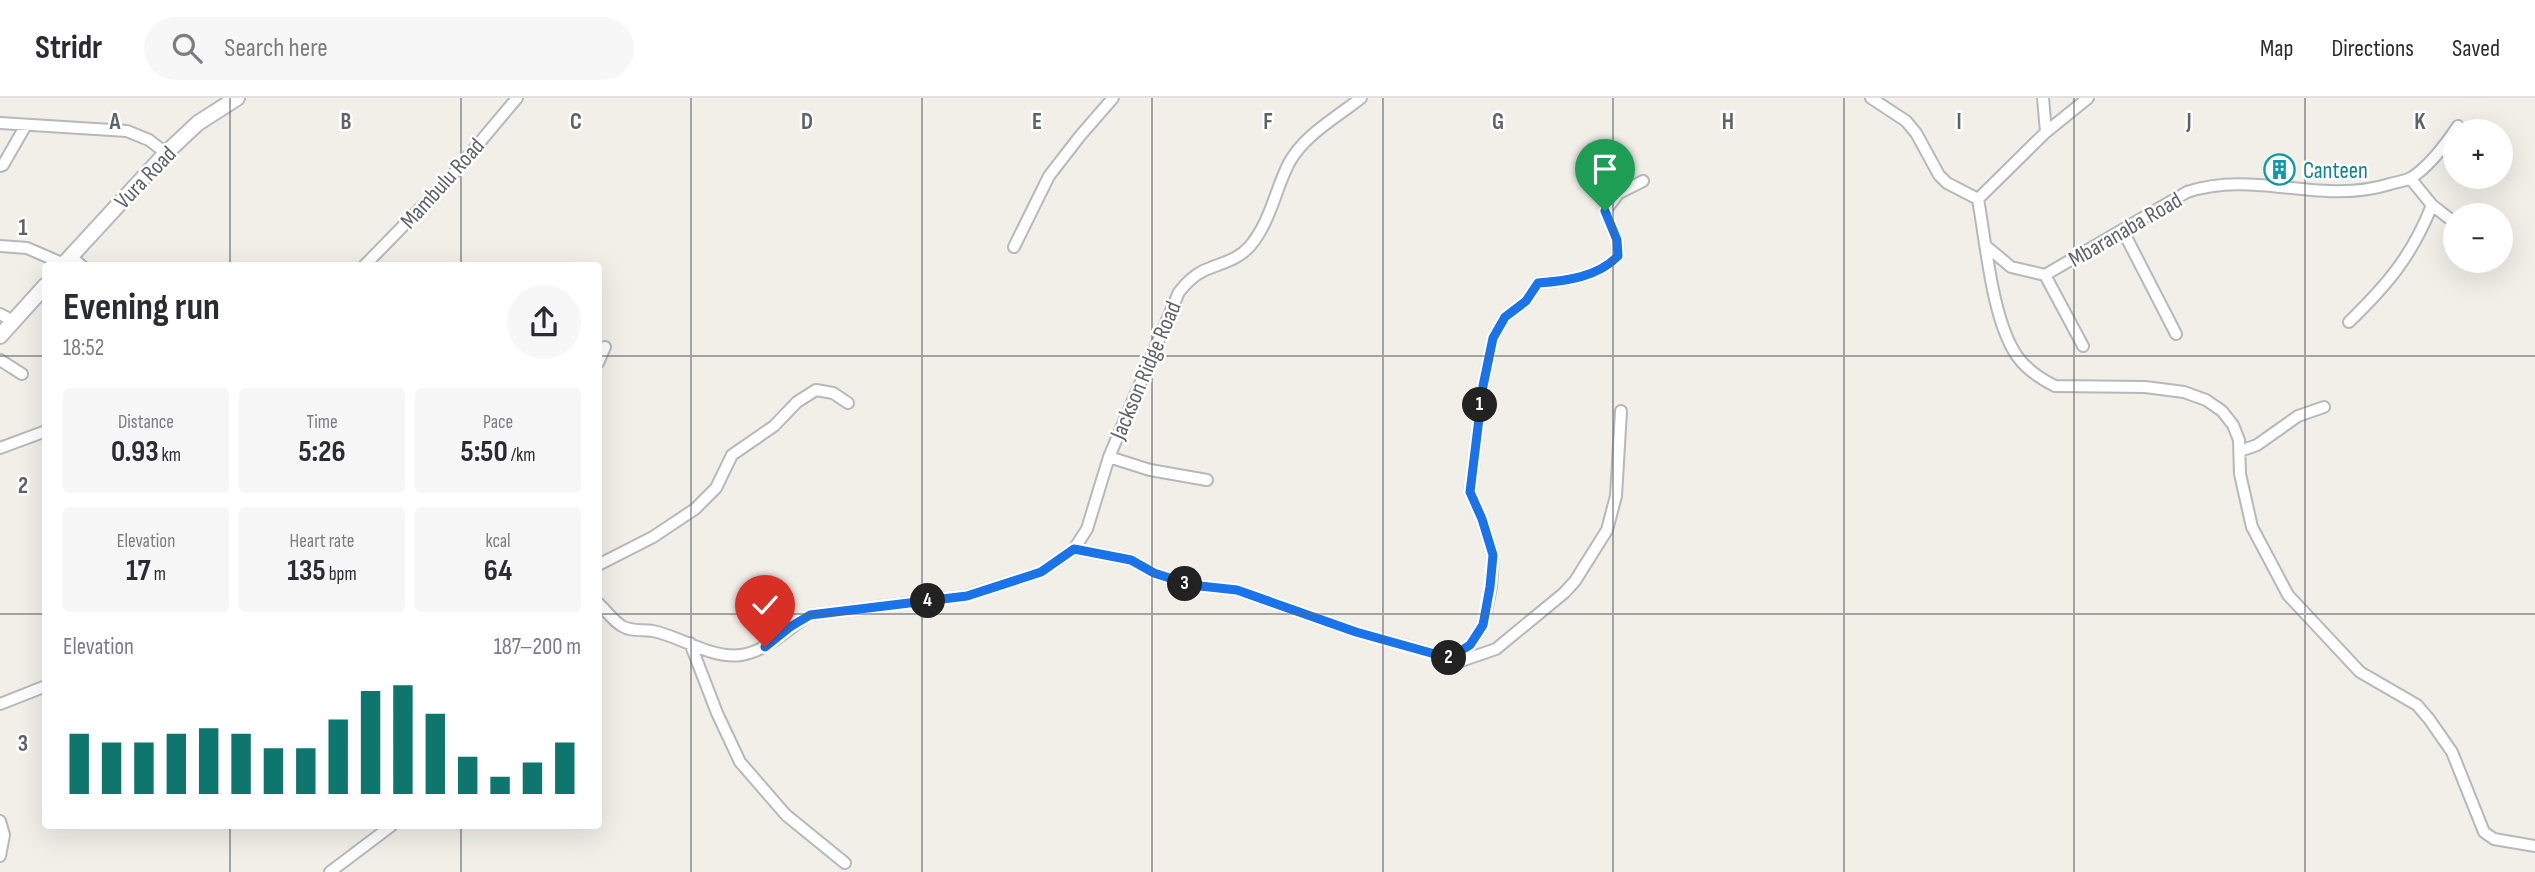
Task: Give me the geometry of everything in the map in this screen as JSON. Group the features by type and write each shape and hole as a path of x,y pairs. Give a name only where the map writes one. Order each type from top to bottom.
{"street":[{"name":"Vura Road","path":"71,262 166,153 198,123 237,98"},
{"name":"Mambulu Road","path":"368,262 449,179 517,98"},
{"path":"1014,247 1049,176 1112,98"},
{"name":"Jackson Ridge Road","path":"1074,549 1087,529 1108,457 1179,292 1195,276 1235,259 1250,246 1270,214 1289,162 1304,142 1361,98"},
{"path":"1871,98 1906,121 1916,133 1939,175 1947,183 1978,199"},
{"path":"2043,98 2046,132"},
{"path":"1978,199 2046,132 2088,98"},
{"path":"0,123 127,131 149,140 166,153"},
{"path":"0,166 4,165 26,125"},
{"name":"Mbaranaba Road","path":"1986,246 2011,267 2045,275 2187,192 2242,184 2353,193 2410,178 2443,145"},
{"path":"2410,178 2432,205 2443,214"},
{"path":"1449,658 1470,645 1483,625 1490,587 1493,555 1470,492 1483,386 1493,338 1505,317 1526,301 1538,283 1570,281 1611,264 1618,256 1617,240 1605,211 1619,193 1643,181"},
{"path":"1978,199 1999,318 2017,356 2043,380 2055,386 2146,387 2184,391 2206,400 2222,411 2233,425 2239,440 2240,474 2252,527 2288,596 2360,672 2417,705 2429,719 2452,752 2484,832 2494,839 2535,846"},
{"path":"2349,322 2384,289 2399,269 2432,205"},
{"path":"2123,231 2176,334"},
{"path":"0,246 27,248 67,262"},
{"path":"2045,275 2082,346"},
{"path":"0,336 7,318 42,288"},
{"path":"602,354 605,348"},
{"path":"0,360 22,374"},
{"path":"602,563 653,537 695,509 716,488 732,455 774,426 797,402 816,390 833,393 848,403"},
{"path":"2240,452 2257,445 2298,416 2324,407"},
{"path":"602,607 622,626 636,631 652,631 715,653 740,655 765,647 810,615 967,596 1041,572 1074,549 1131,560 1154,573 1191,585 1237,590 1356,632 1461,661 1496,649 1575,581 1607,530 1616,496 1621,411"},
{"path":"0,448 42,432"},
{"path":"1108,457 1150,470 1207,480"},
{"path":"690,643 717,713 740,762 786,815 845,863"},
{"path":"0,704 42,688"},
{"path":"0,821 4,835 0,856"},
{"path":"330,872 387,829"}],"place":[{"name":"Canteen","path":"2280,170"}],"route":[{"path":"765,647 810,615 967,596 1041,572 1074,549 1131,560 1154,573 1191,585 1237,590 1356,632 1449,658 1470,645 1483,625 1490,587 1493,555 1470,492 1471,466 1493,338 1505,317 1526,301 1538,283 1570,281 1611,264 1618,256 1617,240 1605,211"}]}
